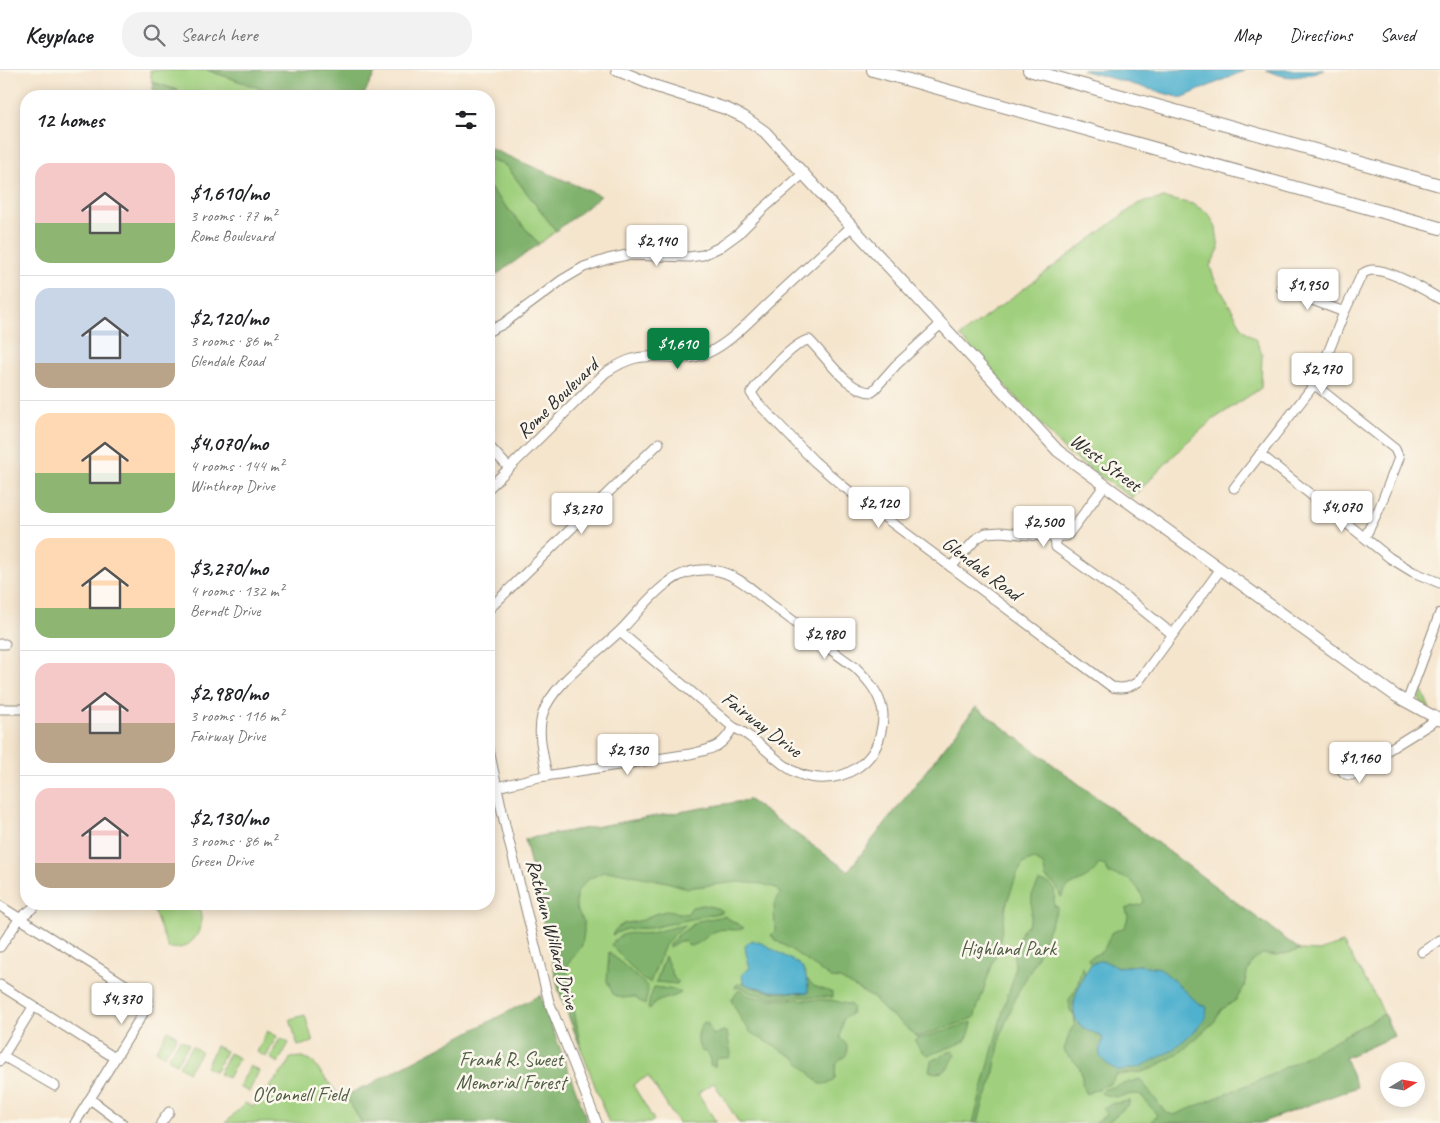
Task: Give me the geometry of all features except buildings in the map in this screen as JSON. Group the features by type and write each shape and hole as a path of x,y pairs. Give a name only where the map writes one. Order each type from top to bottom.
{"highway":[{"path":"873,70 1440,228"},
{"path":"1029,70 1440,185"}],"main road":[{"name":"West Street","path":"617,70 655,86 727,109 744,117 764,132 804,173 1058,451 1354,666 1407,702 1439,719"}],"street":[{"path":"495,328 562,280 584,267 627,255 689,257 703,255 720,247 738,234 804,173"},
{"name":"Rome Boulevard","path":"495,482 605,373 620,362 635,357 650,356 685,358 699,356 714,350 741,328 852,226"},
{"path":"1234,488 1315,385 1344,312 1362,274 1371,270 1395,277 1440,299"},
{"path":"1281,288 1344,312"},
{"name":"Glendale Road","path":"941,324 896,365 872,392 864,392 854,388 809,340 803,341 791,351 760,380 752,393 757,402 808,455 844,488 1112,687 1128,688 1138,682 1220,570"},
{"path":"1315,385 1395,449 1398,458 1379,509 1365,537"},
{"path":"495,604 659,443"},
{"path":"495,453 509,468"},
{"path":"1260,454 1390,558 1413,572 1440,583"},
{"path":"951,567 977,538 986,533 1001,532 1055,537 1067,536 1105,485"},
{"path":"1055,537 1056,546 1172,634"},
{"name":"Fairway Drive","path":"547,776 541,740 542,716 550,699 587,660 620,632 668,582 698,570 713,570 728,574 750,588 855,667 870,681 882,709 883,723 879,741 870,756 859,767 843,776 828,778 808,777 793,771 750,737 733,727 620,632"},
{"path":"1407,702 1440,613"},
{"path":"0,709 20,709"},
{"path":"1367,763 1439,719"},
{"path":"497,787 547,776 712,749 726,740 733,727"},
{"name":"Rathbun Willard Drive","path":"495,778 549,1002 597,1123"},
{"path":"0,906 148,1000 147,1007 75,1123"},
{"path":"0,947 20,918 30,910"},
{"path":"1422,952 1440,940"},
{"path":"0,985 115,1058"},
{"path":"34,1007 2,1058 55,1086"},
{"path":"90,1099 122,1123"},
{"path":"161,1123 169,1112"}],"green space":[{"path":"150,70 207,70 265,90 178,90 152,82"},
{"path":"207,70 377,70 366,90 265,90"},
{"path":"152,82 176,90 153,90"},
{"path":"495,151 601,196 556,231 502,163 495,161"},
{"path":"495,161 507,167 556,231 539,244 495,194"},
{"path":"495,194 539,244 495,276"},
{"path":"1164,198 1193,204 1209,214 1216,228 1219,249 1210,266 1214,278 1243,329 1256,340 1262,354 1261,388 1214,419 1187,442 1132,498 1067,453 960,336 1139,203"},
{"path":"1419,683 1430,709 1419,698"},
{"name":"Highland Park","path":"976,707 1300,950 1319,951 1343,943 1377,999 1394,1036 1345,1058 1357,1087 1260,1123 739,1123 714,1083 698,1093 716,1122 678,1123 648,1076 633,1085 654,1120 650,1123 609,1123 559,991 525,839 749,800 848,871"},
{"path":"976,707 1300,950 1276,956 1262,954 1253,961 1247,973 1244,987 1236,1000 1221,1010 1214,1022 1182,1051 1154,1068 1142,1072 1116,1075 1111,1083 1086,1094 1083,1088 1080,1069 1064,1050 1070,1031 1075,1024 1069,1000 1077,987 1082,967 1085,974 1073,1004 1081,1026 1102,1037 1103,1042 1099,1051 1206,1007 1140,965 1117,967 1102,960 1091,964 1088,959 1103,950 1111,933 1125,927 1128,917 1126,909 1141,905 1144,901 1135,885 1127,879 1109,874 1105,866 1099,864 1088,876 1068,888 1061,897 1056,886 1046,878 1043,865 1034,859 1024,863 1017,874 1007,902 998,951 974,1018 922,1036 916,1036 885,1011 875,999 840,979 831,978 775,940 771,935 775,931 774,905 780,894 776,888 762,884 737,882 687,888 617,872 603,872 589,879 576,895 576,908 584,922 584,932 582,945 568,963 567,971 581,1048 559,991 525,839 749,800 848,871"},
{"path":"1039,882 1050,884 1053,887 1055,893 1054,906 1058,907 1032,968 1019,990 1001,1034 992,1082 978,1123 973,1123 1005,1003 1013,980 1015,965 1013,952 1023,929 1029,923 1032,895"},
{"path":"703,905 717,908 723,912 651,928 626,929 612,935 623,924 643,920 666,911 687,914 692,907"},
{"path":"155,910 200,910 201,923 197,935 187,945 179,948 168,948"},
{"path":"724,916 744,928 738,930 719,930 690,946 684,941 679,941 670,947 668,946 678,935 698,921"},
{"path":"686,925 675,933 665,945 650,983 642,979 611,945 616,939 625,934 645,934"},
{"path":"609,952 647,986 645,1005 634,997 622,998 613,994 607,981"},
{"path":"665,956 674,978 678,982 677,984 656,982"},
{"path":"807,979 814,986 833,993 833,997 772,997 750,993 742,987 735,988 736,985 743,982 767,991 801,994 808,989"},
{"path":"654,987 676,990 681,993 660,1001 648,1009"},
{"path":"739,990 742,990 749,996 770,999 831,1000 851,1005 853,1008 851,1014 843,1019 840,1038 847,1045 846,1054 836,1065 835,1079 832,1082 820,1084 795,1058 751,1033 731,1000"},
{"name":"Frank R. Sweet Memorial Forest","path":"540,995 588,1123 362,1123 345,1096 363,1087 368,1087 379,1079"},
{"path":"1384,1014 1394,1036 1345,1058 1357,1087 1260,1123 1149,1123 1157,1115 1141,1095 1132,1094 1112,1097 1101,1093 1102,1090 1140,1079 1166,1113 1174,1115 1269,1076"},
{"path":"305,1015 313,1042 298,1046 290,1019"},
{"path":"707,1022 713,1035 724,1031 727,1033 731,1054 729,1058 719,1058 715,1061 715,1067 710,1065 710,1057 706,1052 701,1051 698,1044 699,1030 703,1023"},
{"path":"972,1022 965,1041 928,1055 922,1051 915,1040 917,1038 923,1038"},
{"path":"168,1030 177,1036 164,1056 156,1050"},
{"path":"267,1031 277,1036 266,1057 257,1052"},
{"path":"280,1038 289,1043 278,1063 270,1058"},
{"path":"180,1039 189,1044 176,1064 168,1058"},
{"path":"192,1046 201,1052 188,1072 179,1066"},
{"path":"216,1046 226,1051 215,1072 206,1067"},
{"path":"953,1051 955,1054 946,1070 939,1073 929,1071 931,1062"},
{"path":"229,1053 239,1058 228,1078 219,1074"},
{"name":"O'Connell Field","path":"302,1057 311,1060 341,1098 345,1096 362,1123 225,1123 245,1103 253,1107 287,1066 290,1058"},
{"path":"250,1066 259,1071 249,1092 239,1087"},
{"path":"1129,1101 1129,1104 1107,1123 1095,1123 1106,1115 1102,1107 1105,1108 1111,1104"}],"water":[{"path":"1082,70 1246,70 1181,98"},
{"path":"1266,70 1325,70 1289,77"},
{"path":"752,940 764,944 800,965 807,978 808,993 772,991 747,985 743,982 742,974 750,968 745,946"},
{"path":"1102,960 1117,967 1140,965 1160,968 1198,1003 1207,1007 1206,1016 1197,1029 1171,1051 1140,1067 1119,1071 1105,1062 1100,1056 1102,1037 1081,1026 1074,1012 1076,995 1083,978 1091,964"}]}
